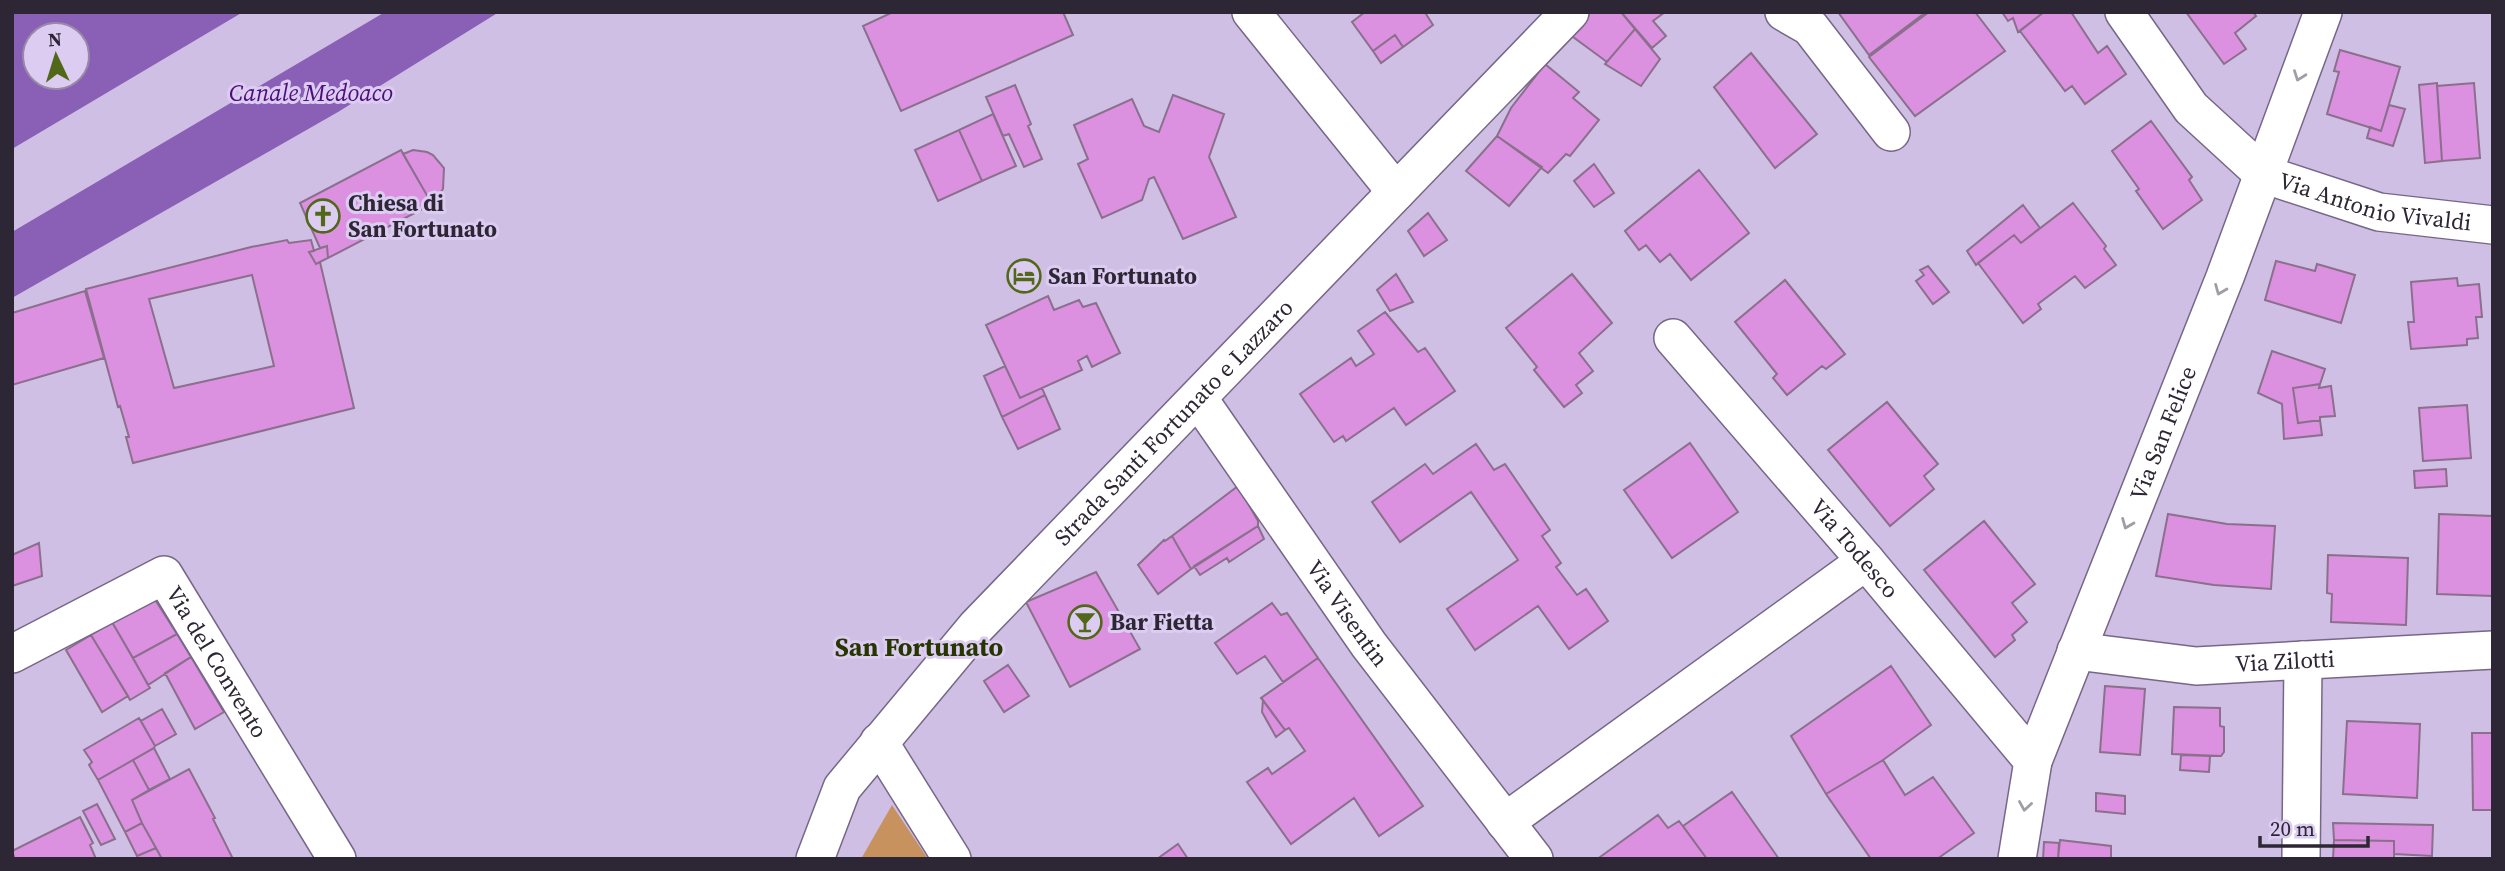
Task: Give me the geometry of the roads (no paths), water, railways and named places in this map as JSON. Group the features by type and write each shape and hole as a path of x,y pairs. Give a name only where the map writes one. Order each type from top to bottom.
{"street":[{"path":"1251,12 1396,192"},
{"name":"Strada Santi Fortunato e Lazzaro","path":"815,859 842,788 976,627 1570,12"},
{"path":"1784,12 1810,27 1891,132"},
{"name":"Via Antonio Vivaldi","path":"2124,12 2191,108 2263,174 2379,212 2493,225"},
{"name":"Via San Felice","path":"2017,859 2033,761 2225,277 2323,12"},
{"name":"Via Todesco","path":"1673,338 1866,561 2033,761"},
{"name":"Via Visentin","path":"1198,398 1369,645 1534,859"},
{"path":"1505,822 1866,561"},
{"name":"Via del Convento","path":"12,654 164,575 337,859"},
{"name":"Via Zilotti","path":"2076,651 2196,666 2493,650"},
{"path":"2301,859 2302,660"},
{"path":"879,742 953,859"}],"water":[{"path":"12,12 243,12 12,149"},
{"name":"Canale Medoaco","path":"385,12 499,12 338,112 12,298 12,232"}],"place":[{"name":"Chiesa di San Fortunato","path":"323,216"},
{"name":"San Fortunato","path":"1024,276"},
{"name":"Bar Fietta","path":"1085,622"}],"district":[{"name":"San Fortunato","path":"919,647"}]}
